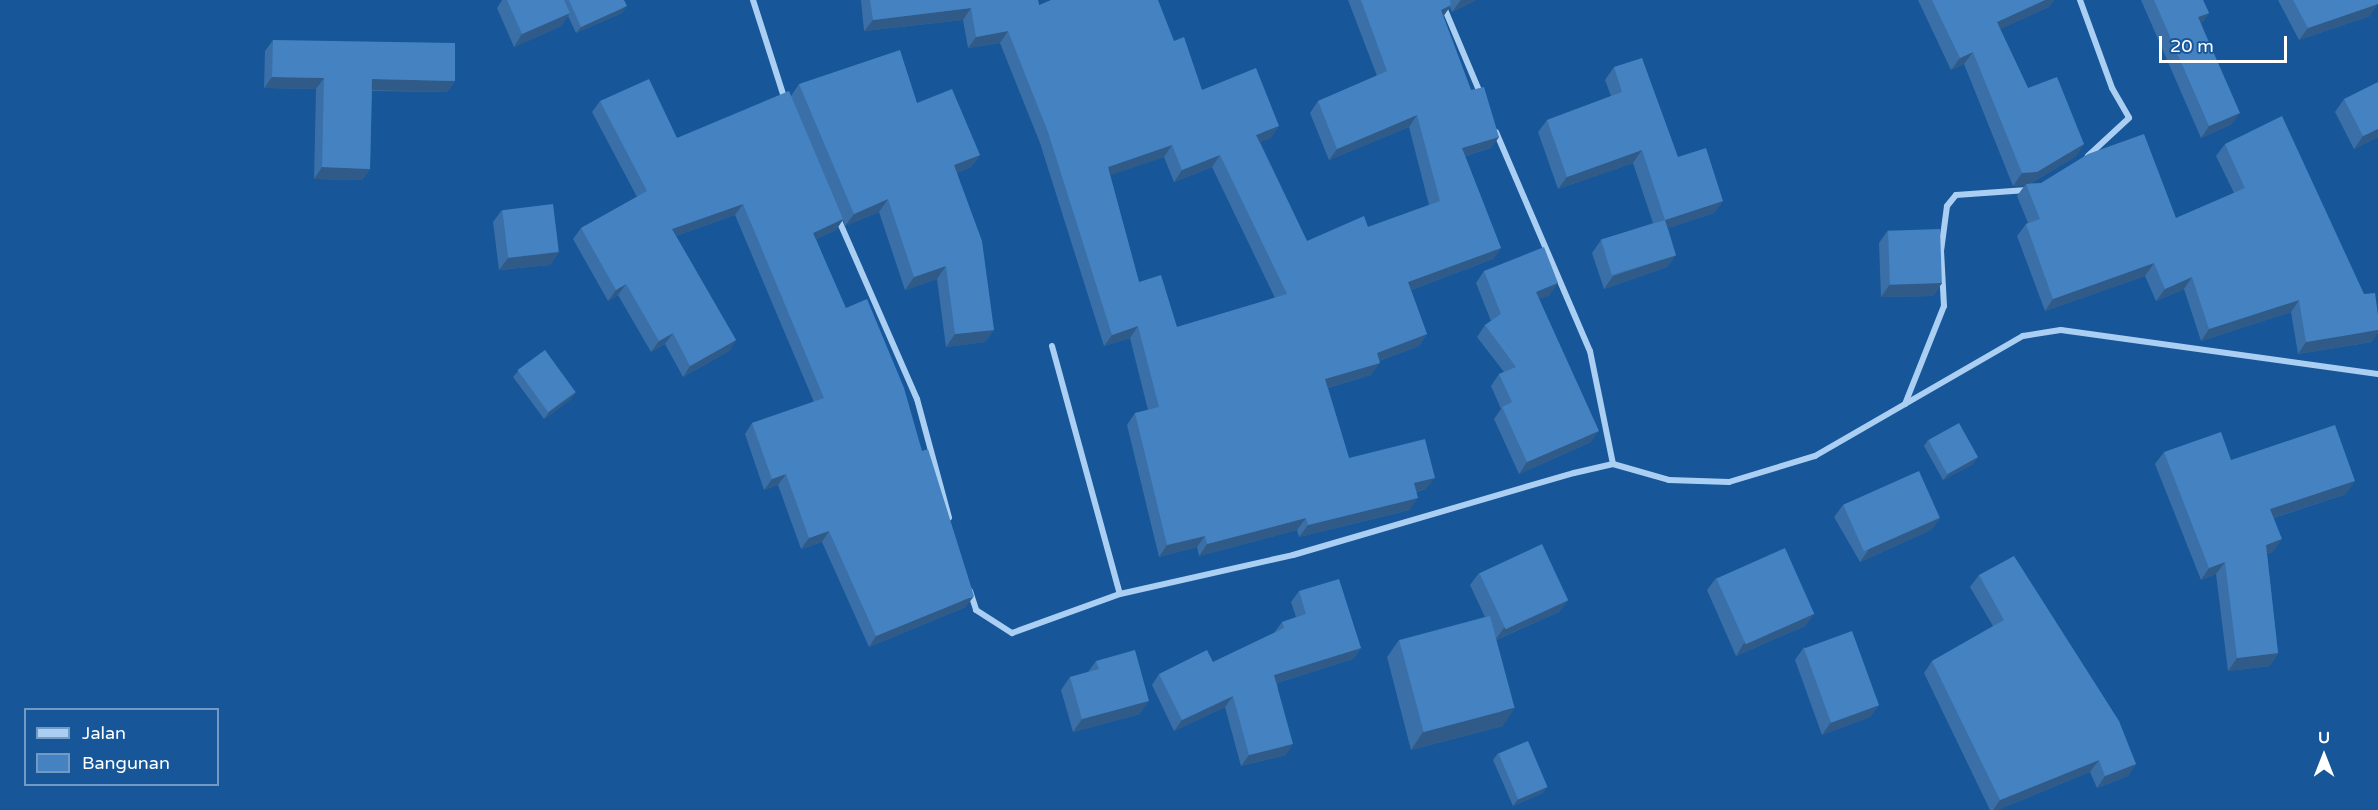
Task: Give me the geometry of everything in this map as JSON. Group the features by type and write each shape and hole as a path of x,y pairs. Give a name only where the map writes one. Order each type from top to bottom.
{"street":[{"path":"753,0 787,106"},
{"path":"1441,0 1486,107"},
{"path":"2079,163 2129,118 2112,88 2080,0"},
{"path":"1491,118 1590,351 1613,464"},
{"path":"1905,404 1944,306 1941,251 1947,206 1956,195 2040,185"},
{"path":"833,206 917,399 953,529"},
{"path":"968,581 976,610 1012,633 1120,594 1293,555 1613,464 1669,480 1729,482 1815,456 2023,336 2061,330 2378,374"},
{"path":"1052,346 1120,594"}],"building":[{"path":"507,0 564,0 570,13 522,34"},
{"path":"569,0 624,0 627,6 581,27"},
{"path":"870,0 1038,0 1039,5 1051,0 1158,0 1174,41 1184,37 1202,90 1256,68 1279,126 1256,135 1307,241 1364,216 1368,227 1440,201 1417,115 1337,149 1318,101 1387,71 1361,0 1450,0 1451,5 1441,10 1471,90 1484,87 1499,137 1462,148 1501,248 1408,282 1427,334 1377,353 1380,363 1325,379 1349,458 1425,439 1435,478 1414,483 1418,498 1308,525 1306,518 1207,544 1205,536 1167,545 1135,413 1159,407 1138,326 1112,335 1048,132 1008,31 976,37 971,8 873,20","holes":["1172,145 1182,170 1220,155 1287,294 1177,327 1161,275 1139,282 1108,167"]},
{"path":"1932,0 2045,0 1997,22 2028,88 2057,77 2084,144 2037,172 2022,173 1973,52 1960,58"},
{"path":"2154,0 2203,0 2209,13 2198,17 2240,113 2209,126"},
{"path":"2293,0 2378,0 2378,4 2308,28"},
{"path":"273,40 455,43 455,81 372,79 370,169 322,167 324,78 272,77"},
{"path":"900,50 917,103 952,89 980,155 954,165 982,241 994,330 955,334 946,266 914,277 888,199 854,214 799,84"},
{"path":"1642,58 1678,157 1706,148 1723,201 1665,220 1642,150 1567,177 1547,120 1622,92 1614,67"},
{"path":"649,79 677,138 789,91 843,219 813,233 846,308 867,299 904,388 922,451 928,449 974,596 876,636 829,531 809,538 786,474 772,479 752,423 824,398 743,204 672,229 736,340 690,366 673,333 659,341 626,284 616,290 581,228 647,191 600,101"},
{"path":"2378,82 2378,129 2363,136 2344,99"},
{"path":"2282,116 2364,294 2375,293 2378,330 2306,342 2299,300 2209,329 2192,277 2165,289 2154,263 2053,299 2026,224 2040,219 2026,184 2041,183 2088,154 2144,134 2176,218 2245,188 2225,144"},
{"path":"553,204 559,252 508,258 502,210"},
{"path":"1665,220 1676,255 1612,275 1601,240"},
{"path":"1940,229 1942,283 1890,285 1888,231"},
{"path":"1544,247 1558,283 1536,292 1599,431 1527,462 1502,407 1512,402 1499,374 1516,367 1485,325 1501,314 1484,271"},
{"path":"545,350 576,392 548,412 517,370"},
{"path":"1959,423 1978,457 1947,474 1928,440"},
{"path":"2335,425 2355,481 2270,509 2282,539 2266,545 2278,653 2237,658 2225,562 2209,568 2164,452 2221,432 2231,460"},
{"path":"1919,471 1940,518 1864,551 1843,505"},
{"path":"1542,544 1568,600 1506,629 1479,573"},
{"path":"1785,548 1814,614 1746,644 1716,579"},
{"path":"2014,556 2119,721 2136,764 2105,776 2099,760 2000,800 1932,661 2004,620 1979,575"},
{"path":"1339,579 1361,648 1274,675 1293,744 1249,755 1233,696 1182,720 1159,674 1207,650 1213,662 1284,628 1282,622 1306,614 1299,591"},
{"path":"1490,616 1515,708 1424,732 1399,640"},
{"path":"1852,631 1879,705 1831,723 1804,648"},
{"path":"1135,650 1149,701 1082,719 1070,677 1099,669 1096,661"},
{"path":"1528,741 1548,787 1518,800 1499,754"}]}
